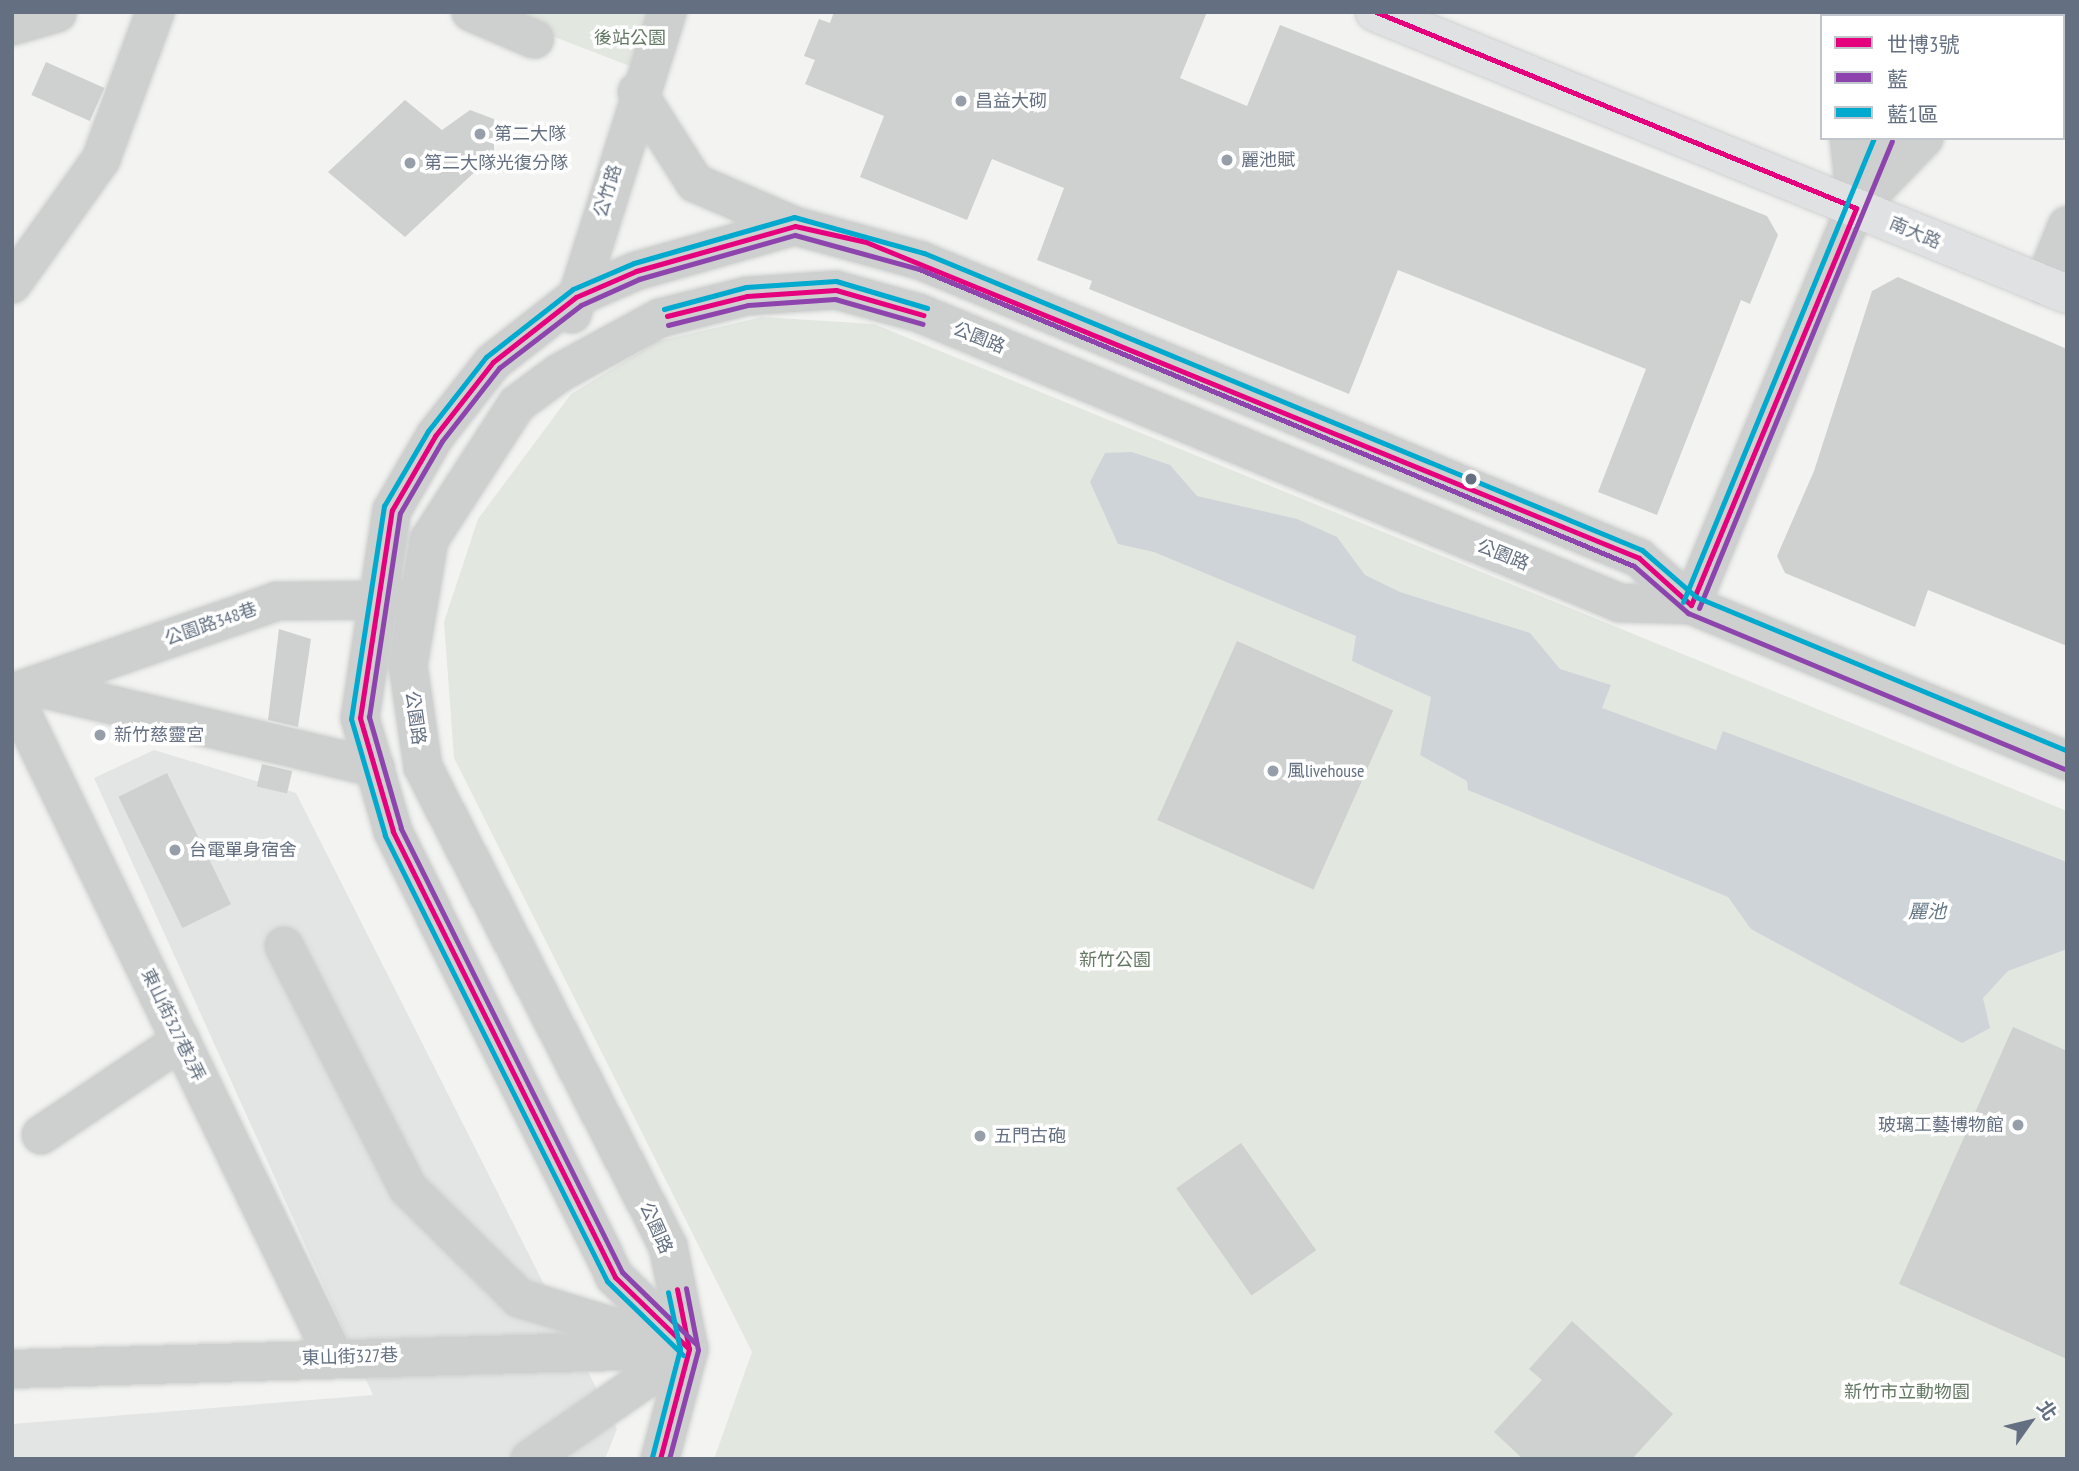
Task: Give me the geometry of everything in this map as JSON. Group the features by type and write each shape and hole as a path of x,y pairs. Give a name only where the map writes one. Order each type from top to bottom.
{"main road":[{"name":"南大路","path":"1375,12 1425,21 1856,208 2055,290"}],"street":[{"path":"12,284 101,159 155,12"},
{"path":"471,12 534,39"},
{"name":"公竹路","path":"559,373 576,297 637,92 667,12"},
{"path":"12,26 57,13"},
{"name":"公園路","path":"637,92 695,183 795,226 922,261 1626,552 1691,605 2067,761"},
{"path":"1849,140 1856,208"},
{"path":"1691,605 1883,140"},
{"path":"1856,208 1922,140"},
{"path":"689,1349 615,1277 393,831 360,718 392,510 435,436 493,362 576,297 636,271 795,226"},
{"path":"2055,290 2067,226"},
{"name":"公園路","path":"689,1349 668,1246 423,767 407,659 429,540 517,404 559,373 660,318 747,296 836,290 919,313 1620,603 1691,605"},
{"name":"公園路348巷","path":"19,691 277,601 377,598 417,601"},
{"path":"19,691 375,768"},
{"name":"東山街327巷2弄","path":"19,691 181,1041 334,1357"},
{"path":"284,946 408,1188 426,1206 519,1298 689,1349"},
{"path":"41,1135 181,1041"},
{"path":"530,1459 689,1349"},
{"path":"660,1459 689,1349"},
{"name":"東山街327巷","path":"12,1369 334,1357 689,1349"}],"shaded area":[{"path":"154,750 296,793 617,1429 605,1459 12,1459 12,1424 373,1395 94,778"}],"green space":[{"name":"後站公園","path":"490,12 667,12 645,72"},
{"name":"新竹公園","path":"762,317 874,324 2067,811 2067,1459 714,1459 752,1352 454,758 444,622 478,519 571,394 658,341"}],"water":[{"name":"麗池","path":"1132,452 1170,465 1197,496 1297,519 1337,537 1365,575 1400,592 1530,633 1560,669 1611,685 1602,708 1716,750 1723,731 2067,862 2067,949 2008,971 1983,998 1990,1028 1962,1043 1751,929 1728,897 1468,790 1467,781 1420,755 1431,697 1352,661 1356,636 1154,552 1118,544 1090,482 1105,453"}],"building":[{"path":"834,12 1207,12 1180,78 1247,106 1280,25 1767,216 1778,235 1750,304 1741,300 1657,515 1598,492 1646,369 1398,270 1349,394 1089,289 1092,281 1037,260 1064,188 992,159 967,220 860,177 884,116 805,84 815,60 804,56 819,19 830,23"},
{"path":"46,62 104,88 90,121 31,95"},
{"name":"第二大隊光復分隊","path":"405,100 442,130 470,110 494,119 494,154 405,237 328,172"},
{"path":"1898,277 2067,349 2067,646 1928,590 1915,627 1785,573 1777,556 1814,471 1872,291"},
{"path":"279,629 311,639 298,727 268,720"},
{"name":"風livehouse","path":"1237,641 1393,711 1313,890 1157,820"},
{"path":"262,764 292,771 287,793 257,786"},
{"name":"台電單身宿舍","path":"167,773 231,904 182,928 118,797"},
{"name":"玻璃工藝博物館","path":"2013,1027 2067,1051 2067,1359 1899,1284"},
{"path":"1241,1143 1316,1250 1251,1296 1176,1188"},
{"path":"1572,1321 1673,1414 1632,1459 1523,1459 1494,1432 1542,1380 1529,1369"}],"transit line":[{"name":"世博3號","path":"1376,12 1856,208"},
{"name":"藍1區","path":"1683,602 1873,140"},
{"name":"藍","path":"1699,608 1892,141"},
{"name":"世博3號","path":"1691,605 1856,208"},
{"name":"藍1區","path":"683,1355 607,1281 385,835 351,719 384,506 428,431 486,357 573,289 634,263 794,217 924,253 1642,550 1696,597 2067,751"},
{"name":"世博3號","path":"689,1349 615,1277 393,831 360,718 392,510 435,436 493,362 576,297 636,271 795,226 866,242 1639,558 1691,605"},
{"name":"藍","path":"695,1343 622,1272 401,828 369,717 400,513 442,441 499,368 581,305 639,279 795,235 919,269 1634,566 1688,613 2064,769"},
{"name":"藍1區","path":"664,309 746,287 836,281 927,308"},
{"name":"世博3號","path":"667,316 747,296 836,290 923,315"},
{"name":"藍","path":"668,325 748,305 835,299 923,324"},
{"name":"藍","path":"669,1459 698,1350 686,1288"},
{"name":"世博3號","path":"660,1459 689,1349 677,1289"},
{"name":"藍1區","path":"652,1457 680,1349 668,1292"}],"place":[{"name":"昌益大砌","path":"961,101"},
{"name":"第二大隊","path":"480,134"},
{"name":"麗池賦","path":"1227,160"},
{"name":"第二大隊光復分隊","path":"410,163"},
{"name":"新竹慈靈宮","path":"100,735"},
{"name":"風livehouse","path":"1273,771"},
{"name":"台電單身宿舍","path":"175,850"},
{"name":"玻璃工藝博物館","path":"2018,1125"},
{"name":"五門古砲","path":"980,1136"}],"park label":[{"name":"新竹市立動物園","path":"1907,1392"}]}
